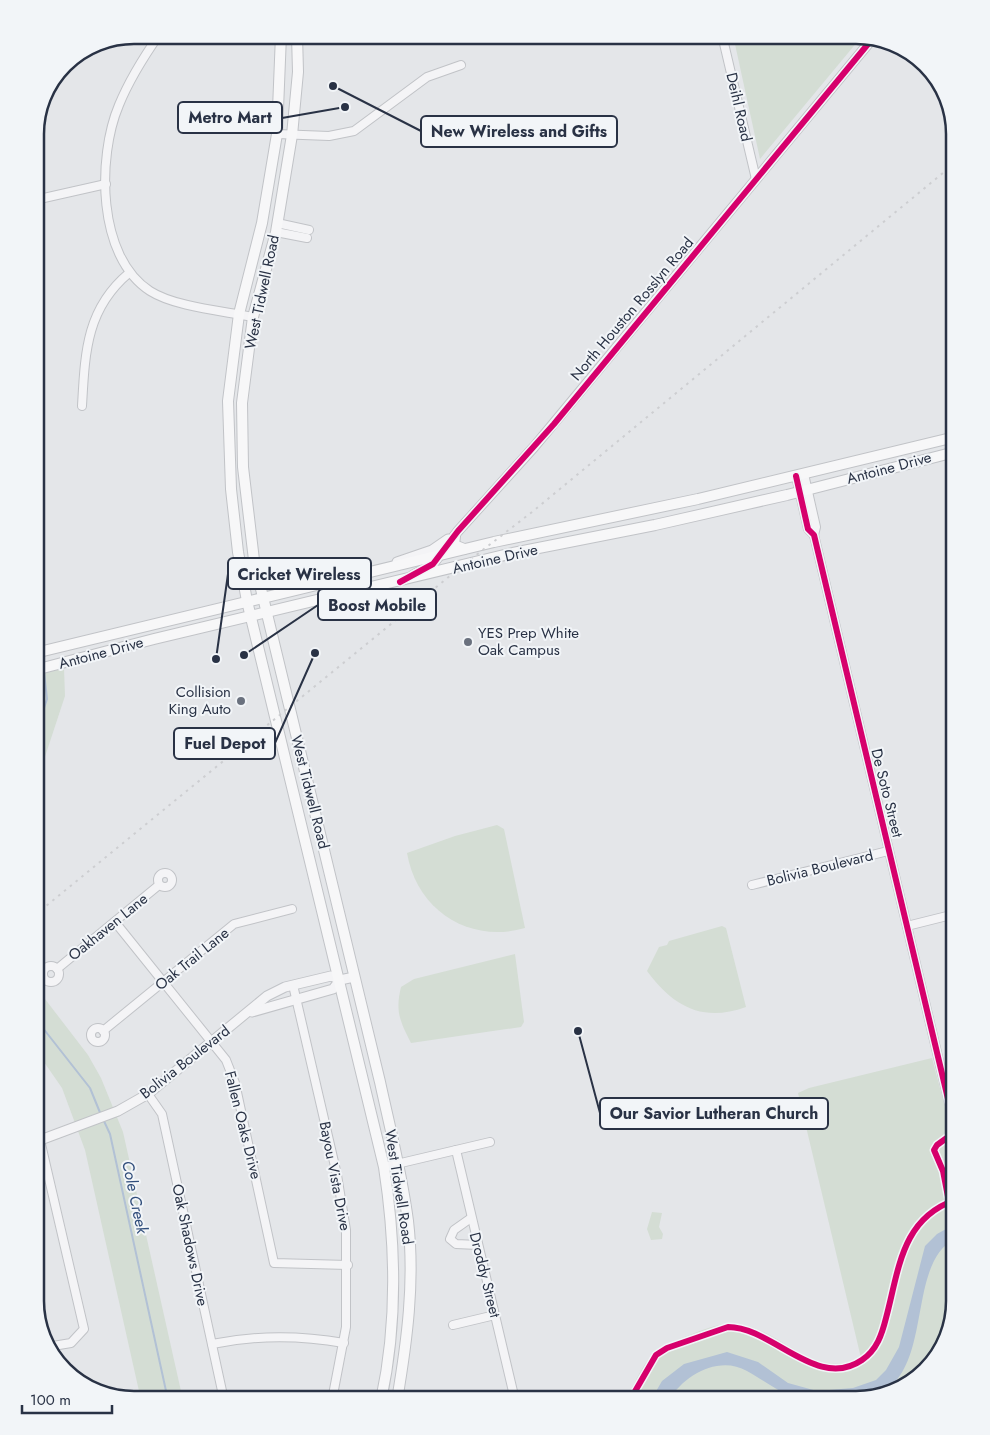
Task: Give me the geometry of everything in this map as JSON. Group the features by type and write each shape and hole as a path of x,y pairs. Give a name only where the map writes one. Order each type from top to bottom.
{"main road":[{"name":"West Tidwell Road","path":"281,44 277,134 262,224 239,314 228,401 231,489 238,552 251,616 384,1167 392,1222 395,1286 392,1330 382,1391"},
{"name":"West Tidwell Road","path":"297,44 298,72 292,135 277,227 253,317 242,403 243,467 254,560 380,1082 398,1163 408,1221 410,1287 408,1334 398,1391"},
{"path":"262,224 277,227"},
{"name":"Antoine Drive","path":"44,651 361,573 800,475 946,439"},
{"name":"Antoine Drive","path":"44,668 514,553 655,525 804,491 946,454"},
{"path":"456,533 454,544 464,549"},
{"path":"361,573 364,589"},
{"path":"270,696 285,691"},
{"path":"295,792 309,789"},
{"path":"315,878 329,874"},
{"path":"365,1084 380,1082"},
{"path":"395,1286 410,1287"}],"street":[{"path":"154,44 119,104 108,146 106,184 109,224 117,249 129,273 150,291 174,302 253,317"},
{"name":"Deihl Road","path":"724,44 756,179"},
{"name":"North Houston Rosslyn Road","path":"400,582 433,564 456,533 554,424 868,44"},
{"path":"277,134 329,136 354,131 426,78 461,65"},
{"path":"44,198 106,184"},
{"path":"277,227 308,234"},
{"path":"82,406 88,339 96,313 112,287 129,273"},
{"path":"228,401 242,403"},
{"name":"De Soto Street","path":"800,475 804,491 808,528 814,535 946,1090"},
{"name":"North Houston Rosslyn Road","path":"383,568 432,550 456,533"},
{"name":"Bolivia Boulevard","path":"752,885 888,851"},
{"name":"Oakhaven Lane","path":"57,969 159,885"},
{"name":"Oak Trail Lane","path":"103,1031 234,924 292,909"},
{"path":"907,926 946,916"},
{"name":"Fallen Oaks Drive","path":"115,922 226,1060 235,1083 274,1263 348,1265"},
{"name":"Bolivia Boulevard","path":"44,1139 108,1114 148,1094 249,1013 267,996 293,985 331,976 340,980 354,977"},
{"name":"Bolivia Boulevard","path":"249,1013 333,989 340,980"},
{"name":"Bayou Vista Drive","path":"293,985 338,1175 346,1230 348,1265 344,1343 334,1391"},
{"name":"Oak Shadows Drive","path":"148,1094 162,1114 222,1391"},
{"path":"384,1167 490,1142"},
{"name":"Droddy Street","path":"456,1150 513,1391"},
{"path":"44,1166 84,1330 71,1343 56,1346"},
{"path":"471,1218 454,1230 450,1239 456,1244 478,1245"},
{"path":"453,1325 495,1315"},
{"path":"212,1344 260,1336 319,1338 344,1343"}],"shaded area":[{"path":"735,44 856,44 760,159"},
{"path":"64,668 65,696 44,760 44,673"},
{"path":"497,825 504,829 525,928 505,932 485,931 466,927 449,918 434,906 422,891 413,874 407,853 455,836"},
{"path":"722,926 726,928 746,1007 716,1013 702,1012 678,1002 667,994 647,971 659,947 667,945 669,941"},
{"path":"515,954 524,1022 521,1027 411,1043 400,1016 398,1003 401,987 414,979"},
{"path":"44,998 88,1055 101,1078 123,1132 181,1391 139,1391 85,1150 62,1088 44,1062"},
{"path":"932,1058 946,1111 946,1301 943,1324 934,1346 928,1356 911,1373 891,1384 868,1390 630,1391 645,1364 656,1351 676,1340 719,1325 737,1324 753,1328 812,1359 827,1363 843,1363 861,1358 798,1093 809,1088"},
{"path":"652,1212 662,1213 659,1227 663,1234 662,1239 651,1240 647,1229"}],"water":[{"path":"946,1229 946,1246 940,1251 930,1270 914,1340 907,1362 896,1381 868,1390 817,1391 853,1388 876,1380 886,1370 899,1347 925,1246 937,1234"},
{"path":"727,1352 758,1362 788,1383 817,1391 780,1391 747,1371 725,1365 703,1370 676,1391 656,1391 662,1381 684,1364"}],"waterway":[{"name":"Cole Creek","path":"44,672 47,699 44,708"},
{"name":"Cole Creek","path":"44,1029 90,1088 101,1115"},
{"name":"Cole Creek","path":"103,1119 110,1134 166,1391"}],"railway":[{"path":"44,908 462,566 532,512 946,170"}],"cycle path":[{"path":"400,582 433,564 458,531 554,424 868,44"},
{"path":"796,476 808,529 814,535 946,1090"},
{"path":"946,1138 937,1145 934,1150 943,1171 946,1186"},
{"path":"635,1391 656,1355 667,1348 728,1327 745,1330 812,1363 828,1368 845,1367 862,1360 872,1351 881,1336 899,1265 913,1233 923,1220 946,1204"}],"place":[{"name":"New Wireless and Gifts","path":"333,86"},
{"name":"Metro Mart","path":"345,107"},
{"name":"YES Prep White Oak Campus","path":"468,642"},
{"name":"Fuel Depot","path":"315,653"},
{"name":"Boost Mobile","path":"244,655"},
{"name":"Cricket Wireless","path":"216,659"},
{"name":"Collision King Auto","path":"241,701"},
{"name":"Our Savior Lutheran Church","path":"578,1031"}]}
